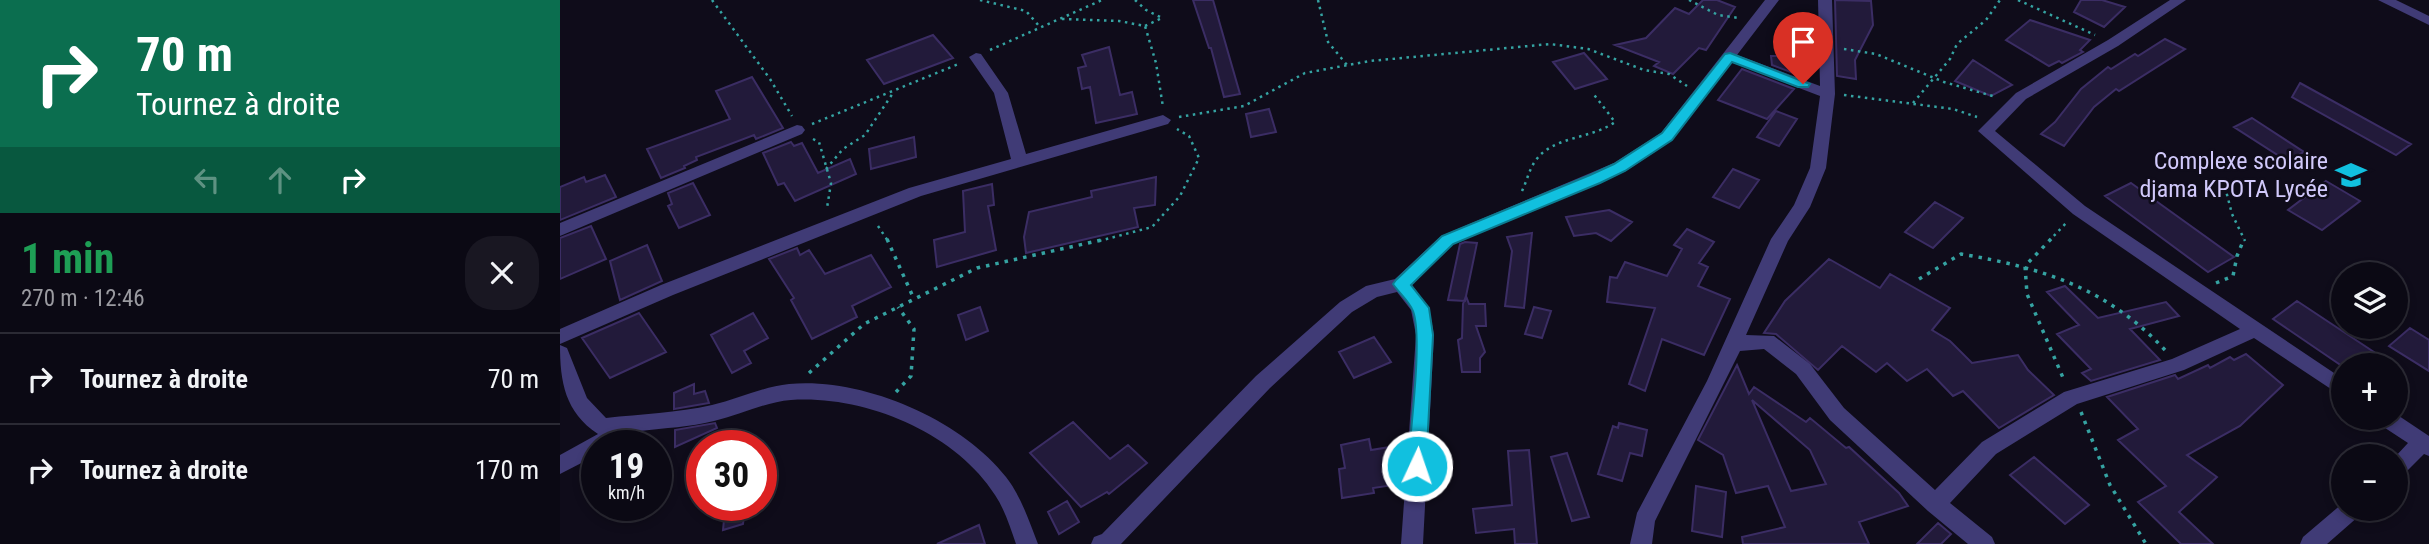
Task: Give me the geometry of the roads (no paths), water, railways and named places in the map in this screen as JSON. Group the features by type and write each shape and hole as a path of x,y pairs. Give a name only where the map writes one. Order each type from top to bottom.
{"street":[{"path":"1102,544 1109,541 1263,382 1346,307 1372,291 1401,284 1447,240 1620,167 1667,136 1772,0"},
{"path":"1641,544 1645,520 1717,383 1780,239 1802,207 1818,168 1828,94 1825,0"},
{"path":"2179,0 2113,43 2021,96 1986,131 2079,210 2331,381"},
{"path":"2385,0 2429,21"},
{"path":"976,57 1001,93 1020,163"},
{"path":"1730,57 1828,94"},
{"path":"560,337 667,289 915,192 1163,120"},
{"path":"560,230 797,130"},
{"path":"1401,284 1420,308 1425,335 1412,544"},
{"path":"1935,503 1989,448 2071,398 2178,365 2255,330"},
{"path":"1734,344 1767,341 1803,369 1837,414 1984,544"},
{"path":"560,353 579,403 602,427 704,415 790,392 839,395 885,405 934,429 978,460 998,481 1013,507 1027,544"},
{"path":"560,465 634,423"},
{"path":"2404,430 2426,445 2408,459"},
{"path":"2311,544 2338,521"}],"place":[{"name":"Complexe scolaire djama KPOTA Lycée","path":"2351,175"}]}
